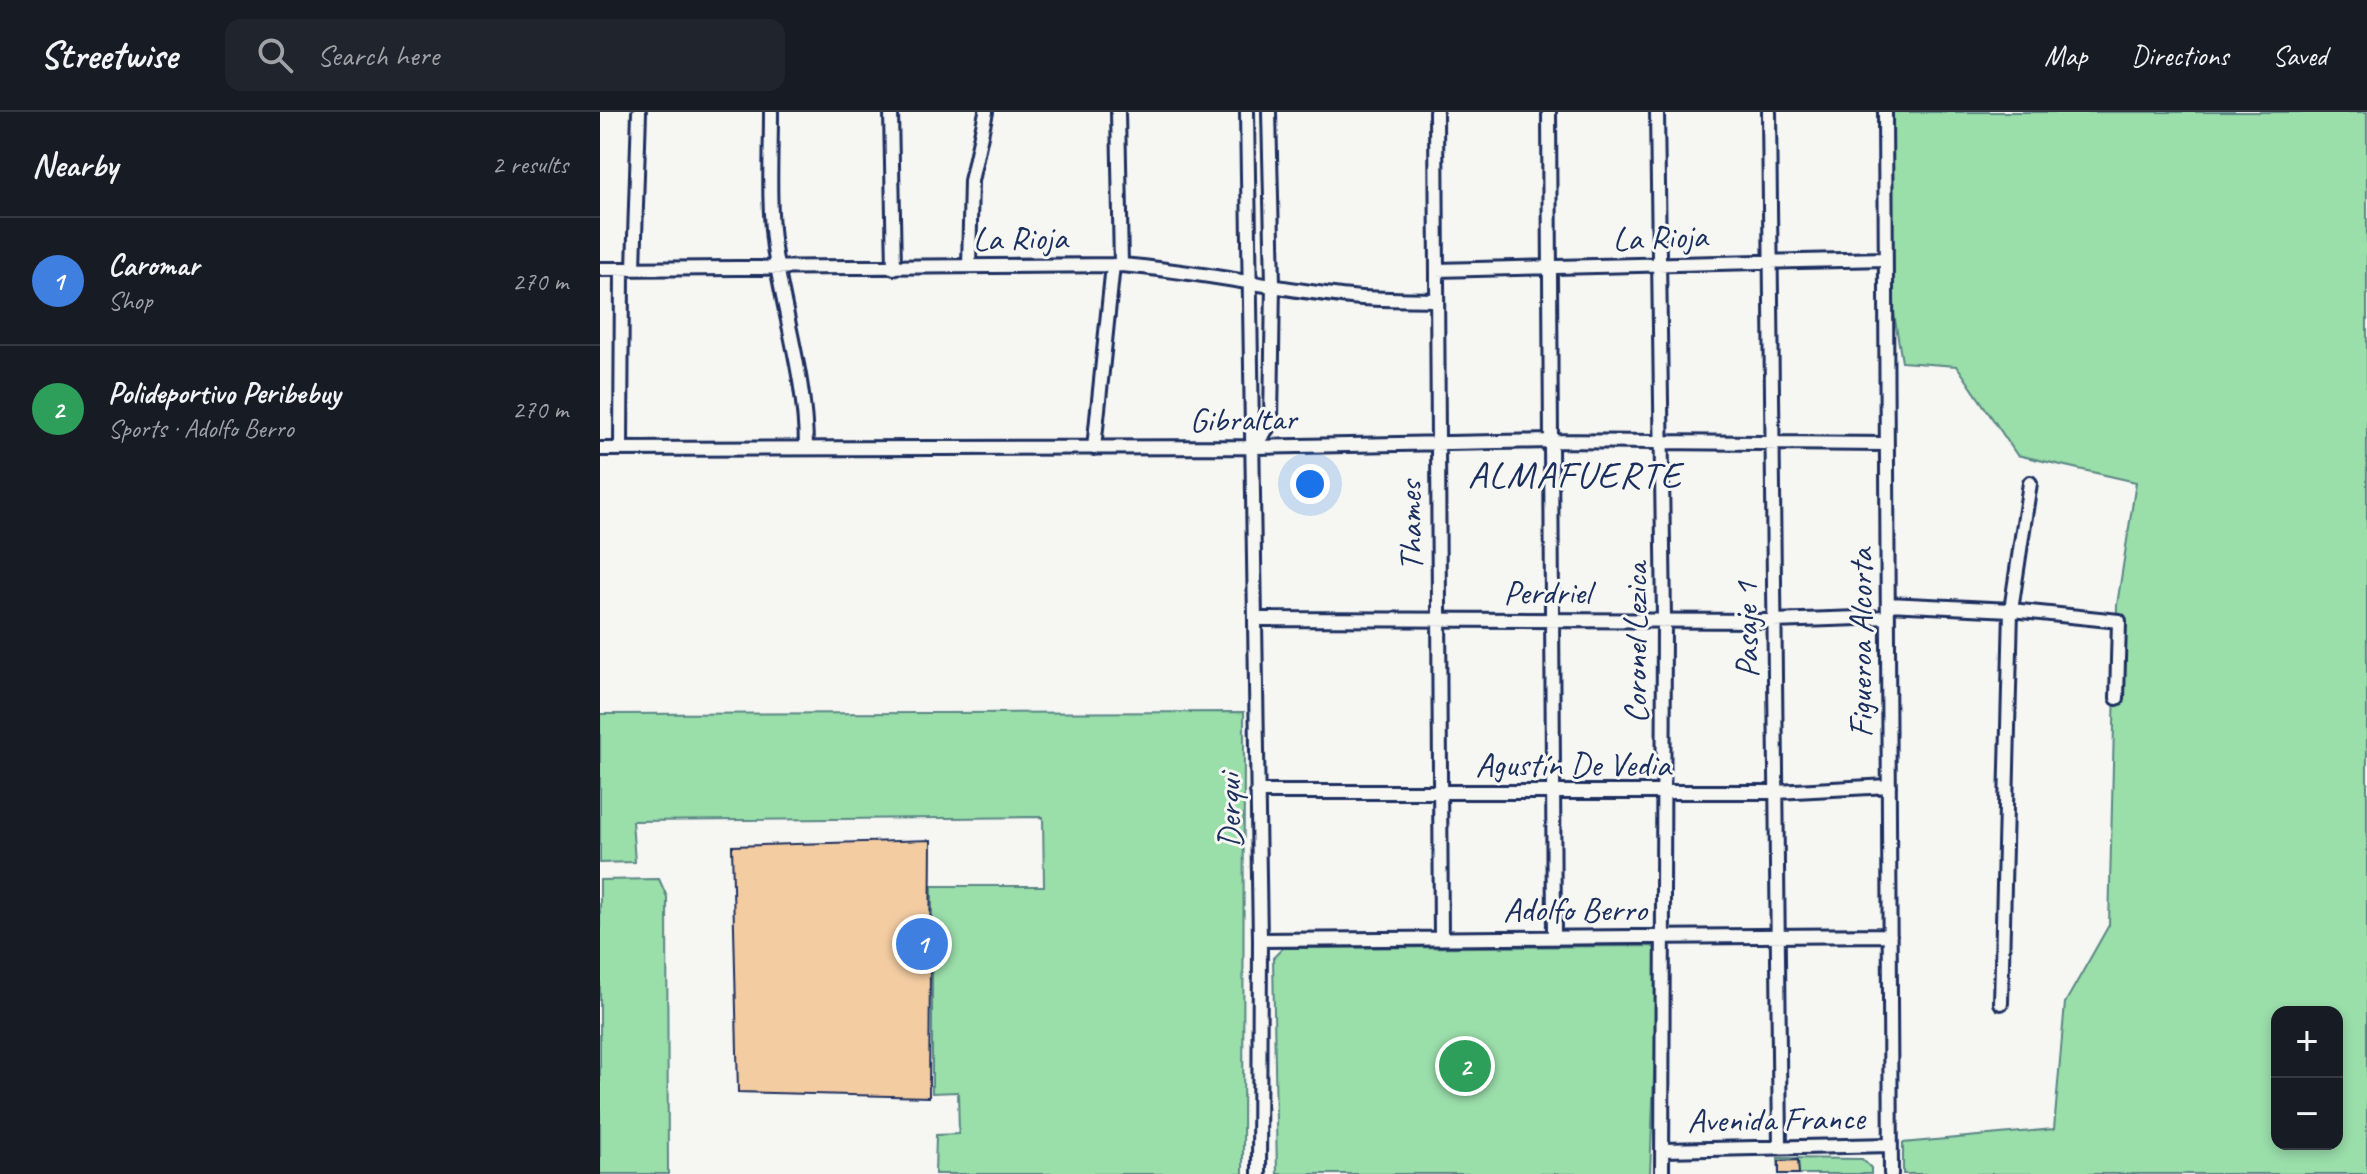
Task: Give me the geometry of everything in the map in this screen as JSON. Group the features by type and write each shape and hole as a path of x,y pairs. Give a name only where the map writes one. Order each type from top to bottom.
{"street":[{"path":"621,449 628,268 639,112"},
{"path":"771,112 772,223 798,363 806,448"},
{"path":"891,112 894,268"},
{"path":"969,266 971,181 986,112"},
{"path":"1094,448 1117,265 1118,112"},
{"name":"Derqui","path":"1247,112 1260,940 1259,1174"},
{"name":"Derqui","path":"1254,447 1271,423 1273,283 1269,112"},
{"name":"Thames","path":"1436,112 1441,938"},
{"path":"1549,112 1554,937"},
{"name":"Coronel Lezica","path":"1657,112 1664,619 1662,1174"},
{"name":"Pasaje 1","path":"1769,112 1780,1147"},
{"name":"Figueroa Alcorta","path":"1885,112 1891,1174"},
{"name":"La Rioja","path":"1437,270 1885,259"},
{"name":"La Rioja","path":"600,269 1117,265 1190,270 1349,297 1437,300"},
{"name":"Gibraltar","path":"600,449 1254,447 1551,441 1886,444"},
{"path":"2001,1003 2011,610 2030,483"},
{"name":"Perdriel","path":"1255,619 1773,621 1888,611 2011,610 2119,621 2117,698"},
{"name":"Agustín De Vedia","path":"1257,792 1776,792 1889,786"},
{"name":"Adolfo Berro","path":"1260,940 1890,935"},
{"name":"Avenida France","path":"1663,1150 1890,1145"}],"green space":[{"path":"1885,112 2367,112 2367,1174 1903,1174 1903,1143 2054,1129 2065,1003 2109,925 2117,605 2136,482 2017,455 1957,366 1902,362 1885,259"},
{"path":"1244,712 1243,1174 935,1174 936,1135 959,1134 958,1092 932,1093 932,886 1044,886 1043,817 632,821 635,862 600,863 600,714"},
{"path":"659,879 667,897 668,1174 600,1174 600,880"},
{"path":"1652,946 1659,953 1650,1174 1277,1174 1273,958 1283,948"},
{"path":"1778,1158 1862,1159 1871,1168 1871,1174 1779,1174"}],"building":[{"path":"931,840 929,1097 738,1092 732,846"},
{"path":"1798,1160 1799,1174 1779,1174 1779,1161"}],"place":[{"name":"Caromar","path":"922,944"},
{"name":"Polideportivo Peribebuy","path":"1465,1066"}],"district":[{"name":"ALMAFUERTE","path":"1575,474"}]}
